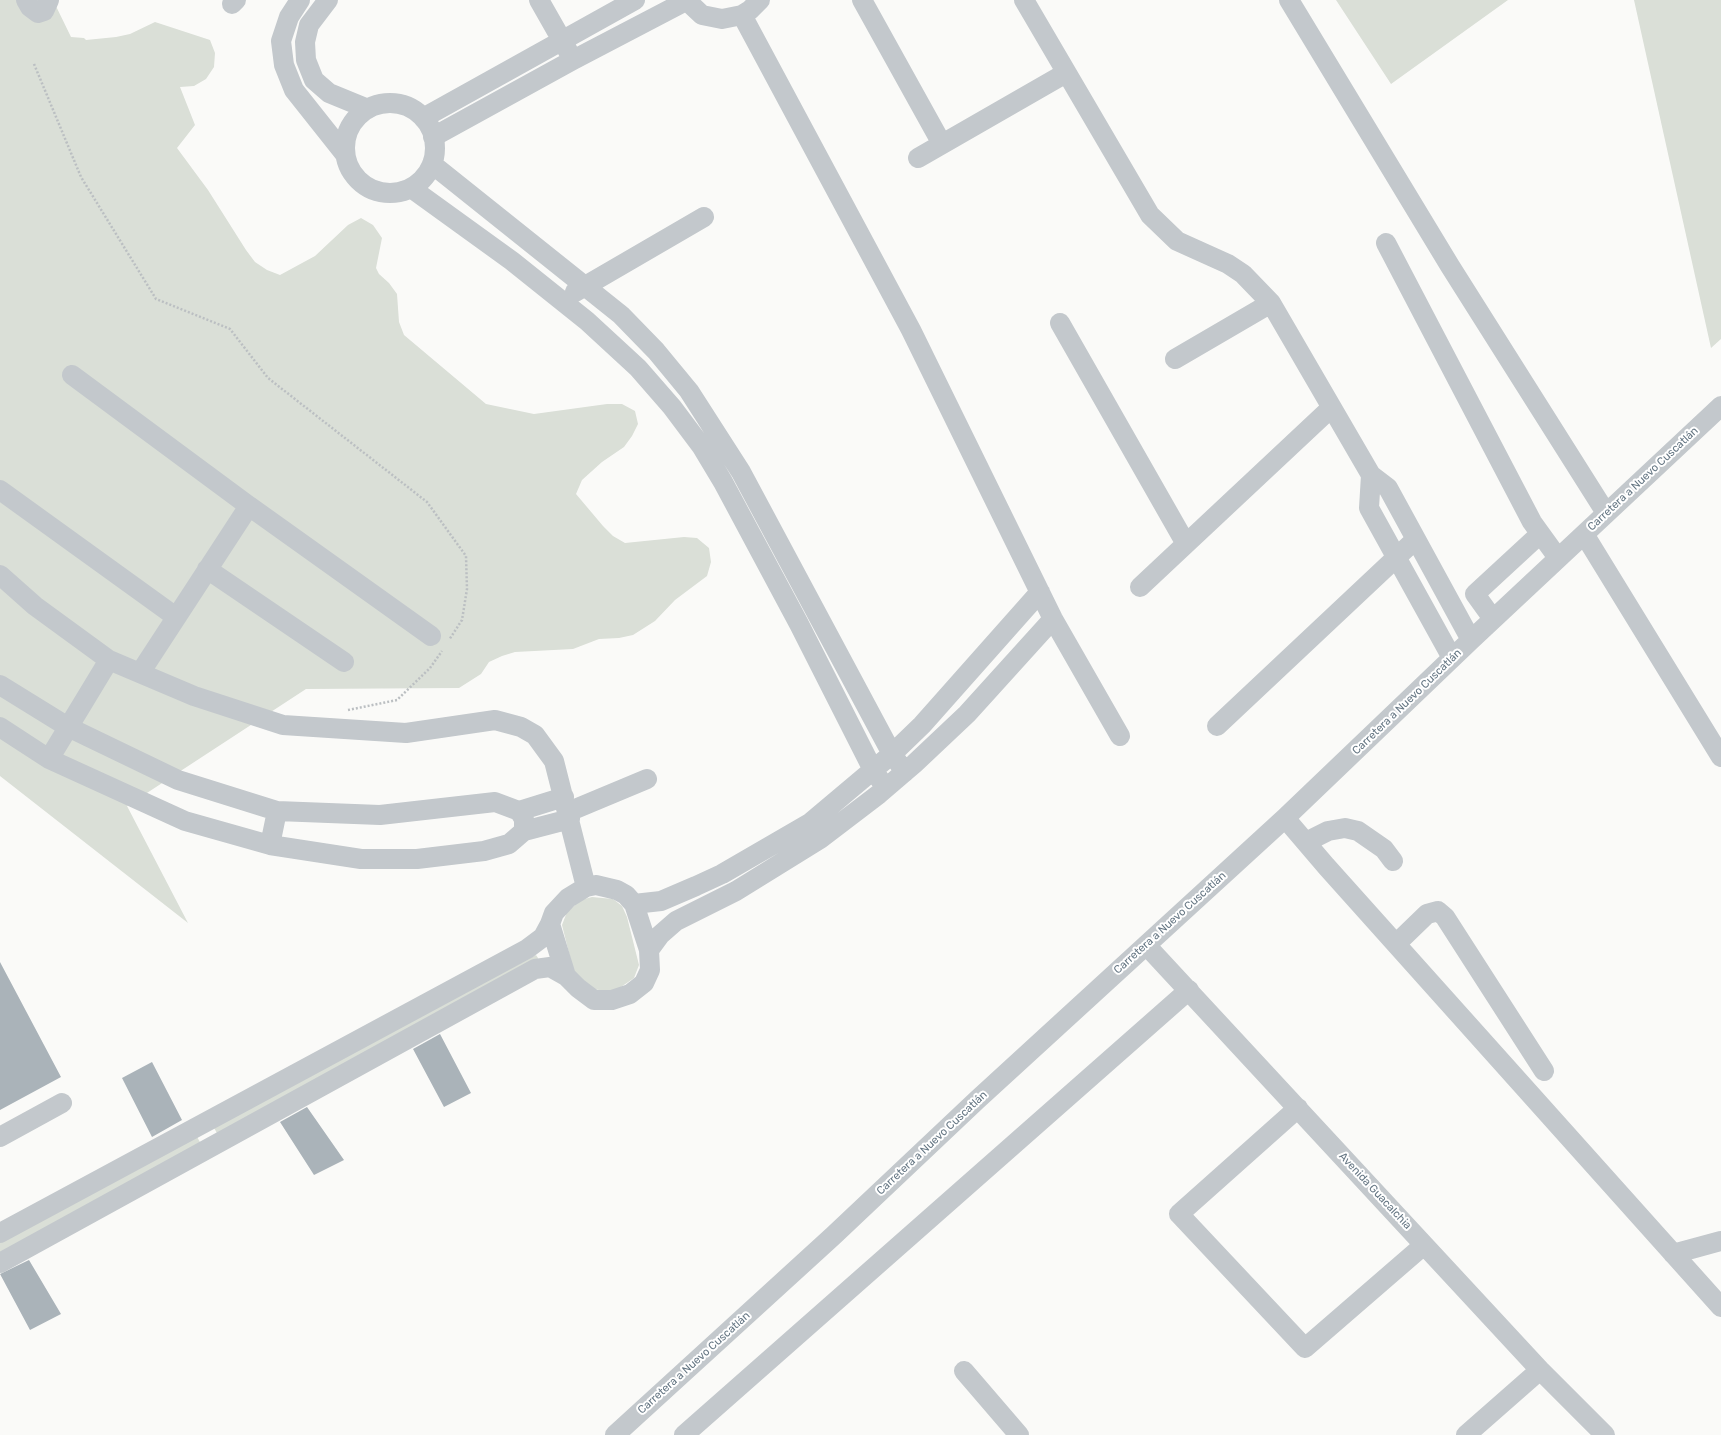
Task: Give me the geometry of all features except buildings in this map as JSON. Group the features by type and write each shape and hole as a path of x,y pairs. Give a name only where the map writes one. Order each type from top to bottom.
{"street":[{"path":"26,0 30,7 38,13 44,11 49,0"},
{"path":"300,0 288,17 281,41 284,65 294,90 344,153 352,174 368,188 390,194 411,188 420,182 432,164 435,151 433,137 424,118 410,108 393,103 376,105 360,114 350,128 344,144 344,153"},
{"path":"328,0 309,25 305,42 306,60 314,80 329,93 368,109"},
{"path":"539,0 573,60"},
{"path":"424,118 635,0"},
{"path":"433,137 573,60 686,1 702,15 722,20 742,15 750,10 760,0"},
{"path":"862,0 942,144"},
{"path":"1024,0 1150,215 1177,241 1228,264 1243,274 1270,304 1371,475 1388,488 1471,640"},
{"path":"1289,0 1450,266 1606,513"},
{"path":"742,15 911,330 1053,619 1120,736"},
{"path":"918,158 1066,73"},
{"path":"432,164 621,315 656,351 689,391 719,436 768,522 892,754 905,772"},
{"path":"411,188 512,262 587,321 638,368 672,408 702,447 723,482 796,618 873,770 886,788"},
{"path":"561,300 704,217"},
{"path":"1386,243 1532,522 1558,558"},
{"path":"1175,359 1270,304"},
{"path":"1060,323 1186,544"},
{"path":"72,375 249,506 431,636"},
{"name":"Carretera a Nuevo Cuscatlán","path":"615,1435 1285,818 1493,619 1721,406"},
{"path":"1140,587 1331,408"},
{"path":"1371,475 1369,508 1452,658"},
{"path":"0,490 176,617"},
{"path":"140,673 249,506"},
{"path":"1493,619 1475,594 1540,534"},
{"path":"1584,534 1721,757"},
{"path":"1217,726 1416,539"},
{"path":"207,570 344,662"},
{"path":"0,575 35,606 109,660 194,696 283,725 406,733 495,720 521,727 535,736 554,761 586,887"},
{"path":"634,904 662,901 722,874 810,823 892,754 922,726 1040,592"},
{"path":"649,950 660,935 676,921 736,892 820,839 886,788 967,714 1053,619"},
{"path":"49,759 109,660"},
{"path":"0,685 68,727 178,780 277,811 380,815 496,802 519,811 567,809"},
{"path":"0,727 49,759 185,821 270,845 361,859 417,859 484,851 509,844 524,831 567,809 646,779"},
{"path":"270,845 277,811"},
{"path":"519,811 524,820 524,831"},
{"path":"1285,818 1721,1307"},
{"path":"1306,842 1328,831 1345,828 1358,831 1384,849 1393,861"},
{"path":"0,1233 527,948 543,936 554,913 560,905 568,898 586,887 596,885 617,890 626,895 634,904 649,950 650,970 644,983 630,994 612,1000 594,1000 578,988 566,976 550,967 535,969 0,1263"},
{"path":"1396,944 1427,914 1438,911 1445,917 1544,1071"},
{"path":"550,924 566,976"},
{"name":"Avenida Guacalchia","path":"1146,945 1540,1370 1605,1435"},
{"path":"684,1435 1189,990"},
{"path":"0,1138 62,1103"},
{"path":"1298,1108 1179,1214 1305,1348 1424,1245"},
{"path":"205,1122 216,1144"},
{"path":"1673,1254 1721,1241"},
{"path":"1466,1435 1540,1370"},
{"path":"964,1371 1019,1435"}],"path":[{"path":"34,64 81,177 156,299 230,329 268,378 427,502 466,556 466,589 462,620 430,668 397,700 344,711"}],"shaded area":[{"path":"0,0 53,0 71,37 84,38 86,40 130,34 155,22 210,40 215,53 214,67 206,79 194,86 180,87 195,125 177,148 208,190 255,262 267,270 280,275 315,256 348,225 361,218 373,225 382,238 376,268 379,274 389,283 397,294 399,322 404,335 486,404 534,414 607,404 622,404 635,411 638,424 632,436 624,447 602,462 582,480 576,494 613,536 625,543 684,537 697,538 709,548 711,562 707,576 675,600 655,621 633,635 619,638 599,639 573,649 515,652 489,662 481,674 459,688 306,689 127,806 188,923 0,776"},
{"path":"1336,0 1508,0 1391,84"},
{"path":"1634,0 1721,0 1721,339 1711,348"},
{"path":"592,897 613,899 622,906 627,917 639,965 634,978 618,989 608,991 591,989 574,973 562,925 567,912 581,900"},
{"path":"536,955 538,958 537,962 218,1135 213,1126"},
{"path":"196,1135 201,1144 0,1253 0,1240"}]}
